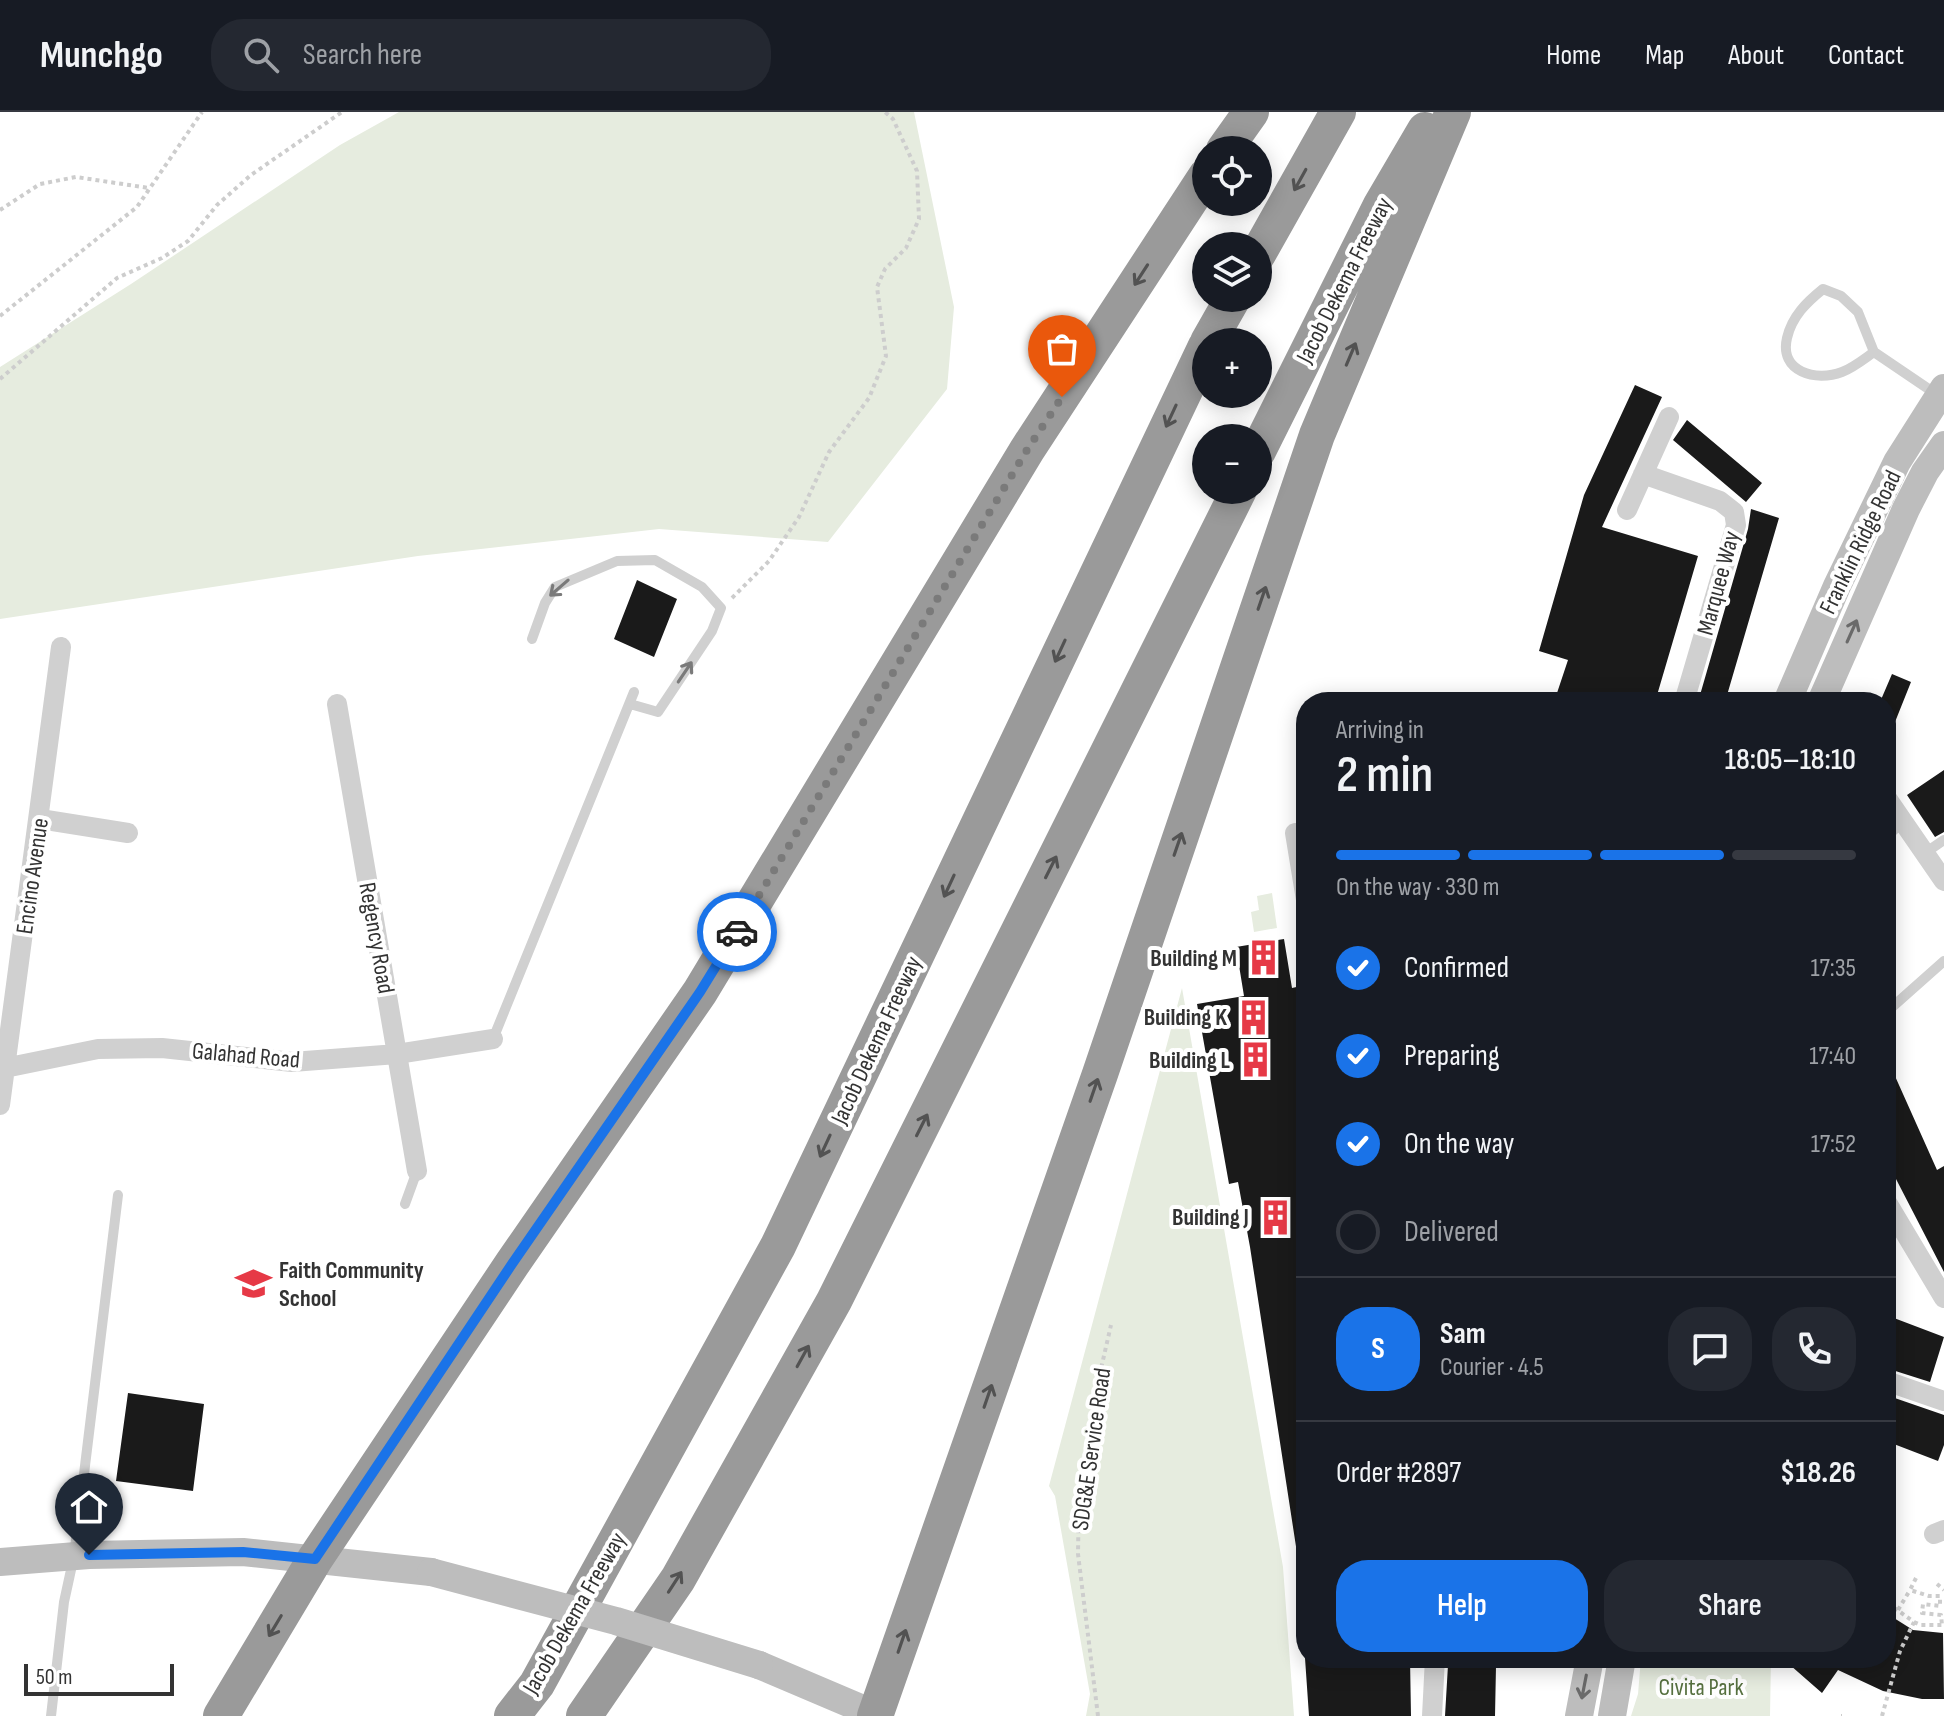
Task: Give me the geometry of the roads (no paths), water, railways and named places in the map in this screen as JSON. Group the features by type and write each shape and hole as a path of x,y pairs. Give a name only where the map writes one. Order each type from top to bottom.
{"highway":[{"path":"1234,136 1251,112"},
{"path":"1270,232 1338,112"},
{"name":"Jacob Dekema Freeway","path":"1272,424 1381,205 1436,112"},
{"path":"877,1716 1317,435 1453,112"},
{"path":"221,1716 315,1559 512,1264 700,992 1027,450 1192,197"},
{"name":"Jacob Dekema Freeway","path":"512,1716 537,1684 778,1246 1192,376"},
{"path":"584,1716 678,1579 834,1301 1232,504"}],"main road":[{"name":"Franklin Ridge Road","path":"1791,692 1897,462 1942,395"},
{"path":"1925,472 1926,460 1944,426"},
{"name":"Franklin Ridge Road","path":"1826,692 1925,472 1944,445"},
{"path":"1805,692 1819,652 1815,635"},
{"path":"0,1562 74,1556 243,1552 431,1572 616,1621 759,1665 877,1716"},
{"path":"1579,1716 1588,1668"},
{"path":"1612,1716 1620,1668"}],"street":[{"path":"1627,510 1669,417"},
{"name":"Marquee Way","path":"1643,474 1720,501 1734,512 1736,525 1687,692"},
{"name":"Encino Avenue","path":"0,1105 2,1069 40,819 61,647"},
{"name":"Regency Road","path":"337,704 417,1171"},
{"path":"1896,812 1944,881"},
{"path":"40,819 128,833"},
{"path":"1295,833 1296,839"},
{"name":"Galahad Road","path":"2,1069 98,1049 162,1048 292,1062 397,1054 493,1039"},
{"path":"1896,1218 1944,1298"},
{"path":"1896,1384 1944,1401"},
{"path":"1432,1716 1434,1668"}],"lane":[{"path":"1874,352 1842,372 1827,376 1805,375 1793,366 1786,339 1802,305 1823,289 1841,296 1858,312 1874,352 1942,395"},
{"path":"532,639 545,603 555,587 617,561 655,560 702,587 721,608 712,631 658,712 630,704"},
{"path":"493,1039 634,692"},
{"path":"1896,828 1903,822"},
{"path":"1925,853 1944,840"},
{"path":"1896,1004 1944,961"},
{"path":"405,1204 417,1171"},
{"path":"51,1716 64,1602 74,1556 118,1195"}],"place":[{"name":"Building M","path":"1263,958"},
{"name":"Building K","path":"1253,1017"},
{"name":"Building L","path":"1256,1060"},
{"name":"Building J","path":"1275,1217"},
{"name":"Faith Community School","path":"253,1284"}],"park label":[{"name":"Civita Park","path":"1701,1687"}]}
